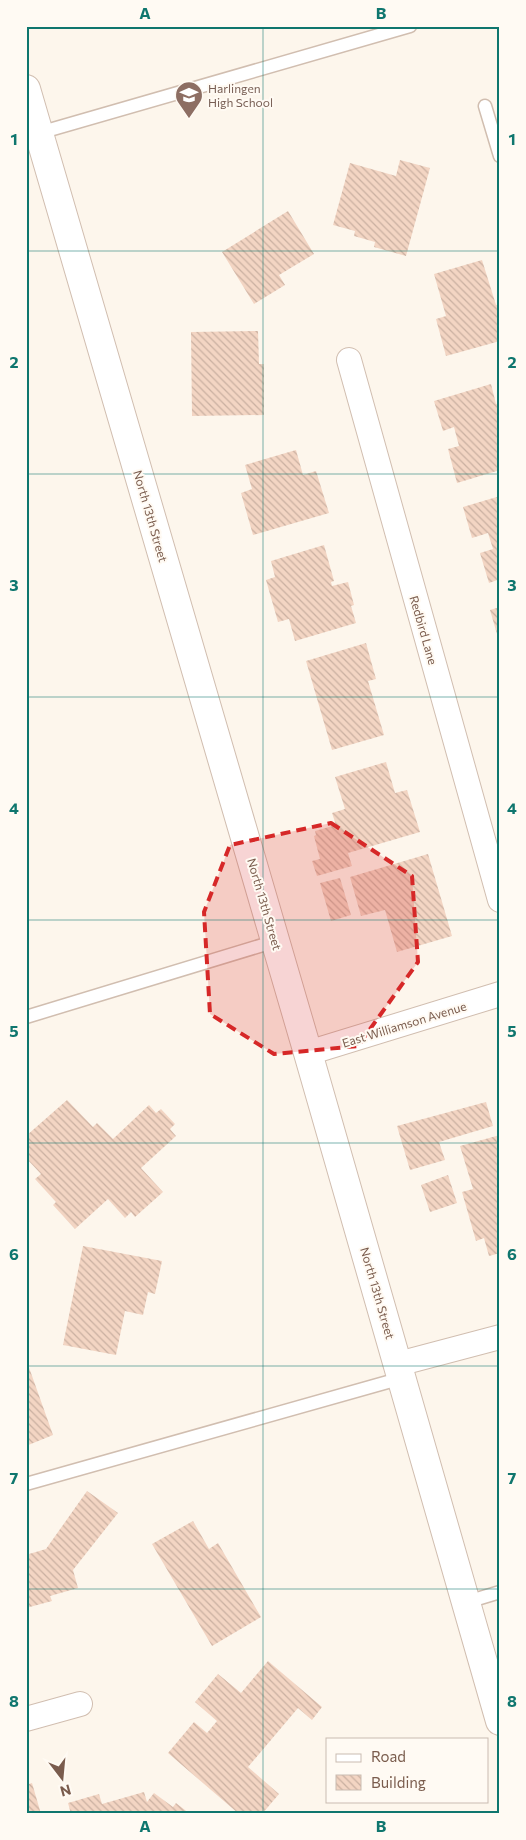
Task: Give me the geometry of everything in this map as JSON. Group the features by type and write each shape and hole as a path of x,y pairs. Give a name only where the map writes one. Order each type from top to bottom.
{"street":[{"name":"North 13th Street","path":"26,89 276,941 500,1721"},
{"name":"Redbird Lane","path":"349,360 500,900"},
{"name":"East Williamson Avenue","path":"308,1053 500,994"},
{"path":"400,1371 500,1337"},
{"path":"26,1719 80,1704"}],"lane":[{"path":"39,133 410,26"},
{"path":"485,106 500,156"},
{"path":"26,1017 276,941"},
{"path":"26,1484 400,1371"},
{"path":"467,1602 500,1592"}],"highlighted area":[{"path":"331,823 412,876 418,962 358,1046 274,1054 210,1014 204,912 230,845"}],"building":[{"path":"400,160 430,168 406,256 374,247 375,242 354,236 355,231 333,225 350,163 396,176"},
{"path":"288,211 314,254 279,275 285,285 254,304 222,252"},
{"path":"482,260 496,305 500,304 500,341 446,356 436,319 446,316 434,274"},
{"path":"258,331 259,364 264,364 264,415 192,416 191,332"},
{"path":"491,384 496,404 500,403 500,470 457,483 448,449 459,446 454,427 443,431 434,401"},
{"path":"296,450 303,475 316,471 329,513 253,535 241,493 252,489 245,465"},
{"path":"500,496 500,579 489,583 480,553 493,549 488,533 472,538 463,507"},
{"path":"324,545 334,581 331,582 332,586 348,582 354,605 351,606 356,623 295,641 289,619 278,622 266,580 275,577 271,561"},
{"path":"500,607 500,641 499,641 490,610"},
{"path":"366,643 376,679 368,681 384,735 332,750 306,661"},
{"path":"386,762 395,793 407,790 420,832 348,853 352,866 317,876 312,861 320,859 314,836 316,835 315,831 336,825 332,813 345,809 335,777"},
{"path":"428,854 452,936 397,952 385,910 361,916 350,877"},
{"path":"340,878 351,915 331,921 320,883"},
{"path":"67,1100 93,1127 97,1123 113,1139 149,1105 156,1113 161,1109 175,1124 170,1129 176,1136 141,1168 163,1192 135,1217 131,1212 125,1218 108,1199 75,1229 53,1205 56,1202 35,1179 41,1174 26,1158 26,1136"},
{"path":"486,1102 493,1126 439,1142 445,1160 410,1170 397,1126"},
{"path":"500,1135 500,1253 489,1256 484,1238 476,1241 462,1192 473,1189 460,1146"},
{"path":"448,1175 457,1203 430,1212 421,1185"},
{"path":"83,1246 162,1261 155,1294 148,1292 143,1315 125,1311 116,1355 63,1345"},
{"path":"26,1359 53,1435 26,1446"},
{"path":"87,1491 118,1513 73,1570 78,1588 50,1596 52,1601 26,1608 26,1546 29,1554 46,1549"},
{"path":"193,1521 209,1549 218,1543 261,1617 212,1646 152,1544"},
{"path":"268,1661 322,1707 312,1720 298,1708 248,1767 279,1794 262,1814 239,1814 168,1753 194,1722 207,1733 217,1721 195,1702 218,1674 241,1693"},
{"path":"32,1783 41,1814 26,1814 26,1785"},
{"path":"144,1792 147,1802 154,1793 173,1807 176,1803 190,1814 71,1814 68,1803 99,1794 102,1804"}],"place":[{"name":"Harlingen High School","path":"189,119"}]}
